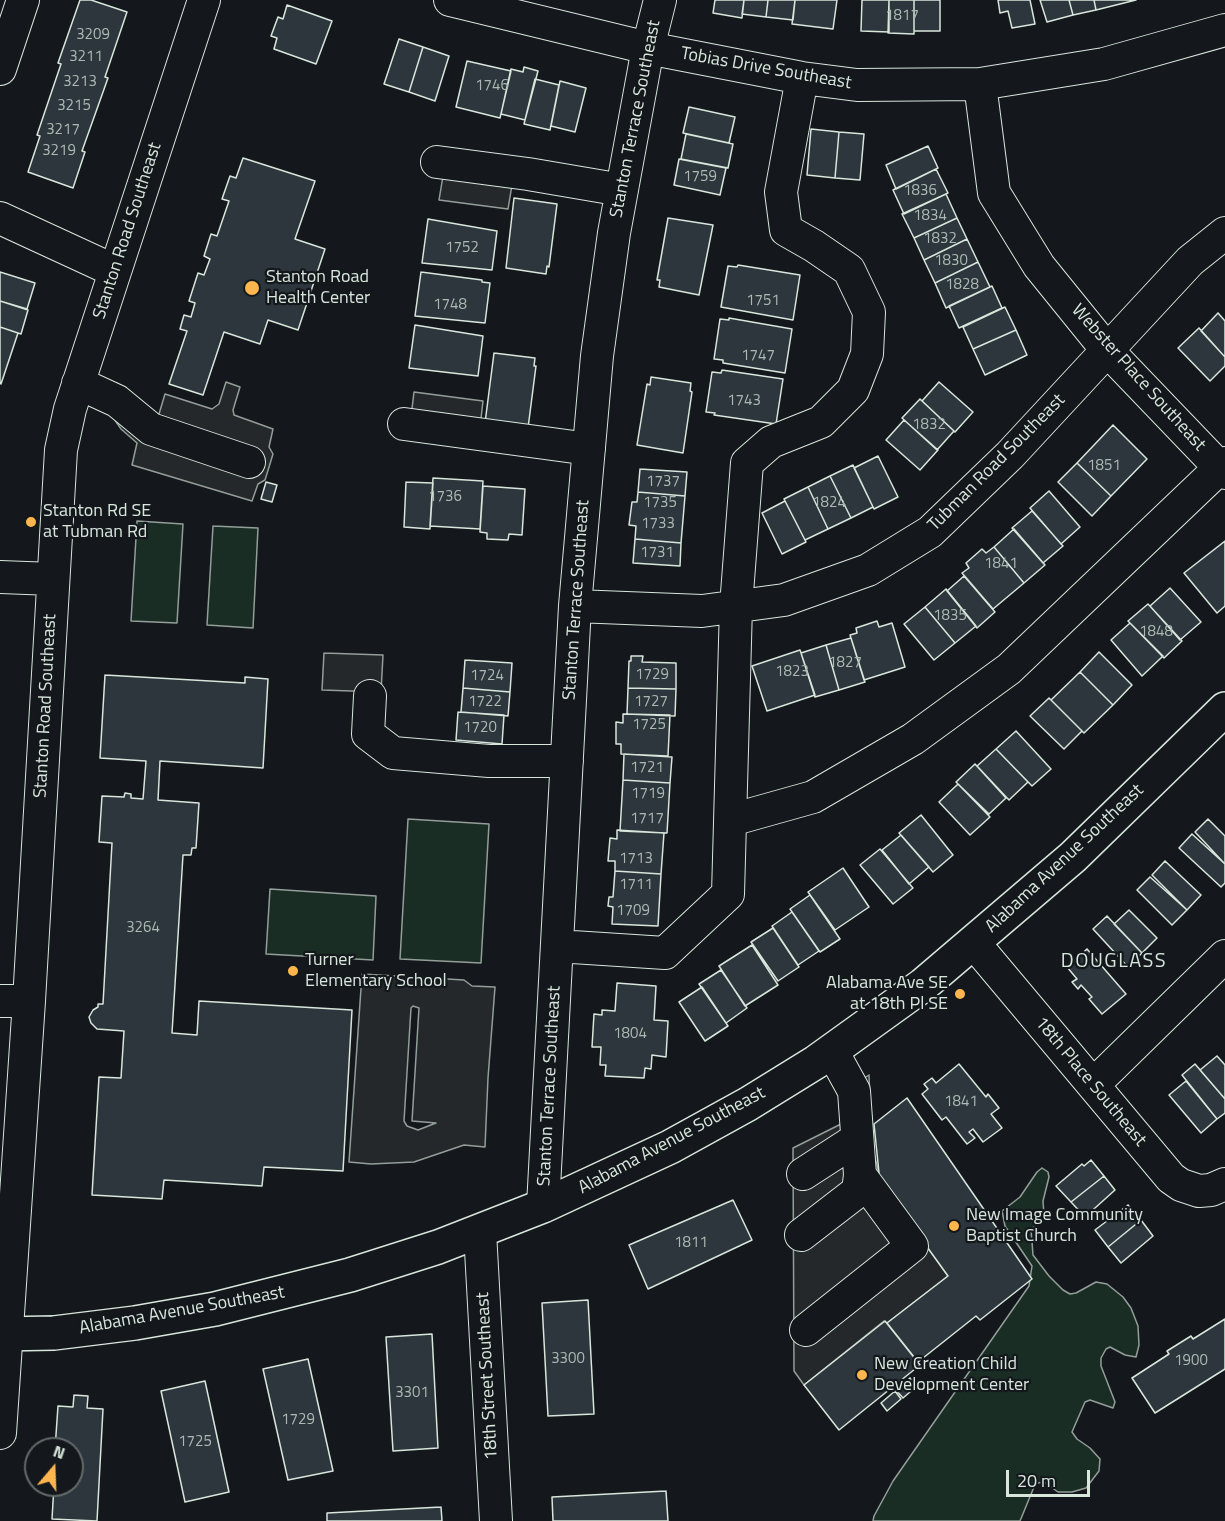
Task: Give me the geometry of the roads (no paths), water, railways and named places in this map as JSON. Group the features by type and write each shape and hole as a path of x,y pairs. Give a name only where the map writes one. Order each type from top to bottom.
{"main road":[{"name":"Alabama Avenue Southeast","path":"3,1334 54,1333 135,1323 215,1309 350,1275 480,1232 613,1175 680,1142 748,1104 832,1051 915,992 1073,857 1182,748 1225,709"}],"street":[{"path":"0,69 23,0"},
{"name":"Stanton Road Southeast","path":"0,1433 14,1001 53,579 61,450 78,383 204,0"},
{"name":"Tobias Drive Southeast","path":"450,0 648,48 802,78 857,85 981,84 1104,64 1225,30"},
{"name":"Stanton Terrace Southeast","path":"543,1206 575,606 597,356 622,190 648,48 660,0"},
{"path":"557,946 665,953 728,894 736,606 747,463 771,442 821,422 853,390 867,354 869,312 849,270 814,246 786,231 781,192 802,78"},
{"name":"Webster Place Southeast","path":"981,84 994,193 1039,266 1107,350 1223,468"},
{"path":"437,162 622,190"},
{"path":"0,218 115,271"},
{"name":"Tubman Road Southeast","path":"575,606 702,611 784,600 868,570 930,532 1010,455 1190,261 1225,233"},
{"path":"78,383 117,401 151,429 249,462"},
{"path":"404,424 589,449"},
{"path":"731,820 813,797 923,732 1009,669 1223,468"},
{"path":"0,577 53,579"},
{"path":"370,696 368,734 393,753 489,761 567,761"},
{"name":"18th Place Southeast","path":"974,943 1171,1178 1181,1185 1199,1191 1224,1185"},
{"path":"1093,1085 1225,957"},
{"path":"801,1235 858,1191 860,1175 854,1091 832,1051"},
{"path":"803,1174 857,1138"},
{"path":"806,1330 912,1246 860,1175"},
{"name":"18th Street Southeast","path":"480,1232 496,1521"}],"place":[{"name":"Stanton Road Health Center","path":"252,288"},
{"name":"Stanton Rd SE at Tubman Rd","path":"31,522"},
{"name":"Turner Elementary School","path":"293,971"},
{"name":"Alabama Ave SE at 18th Pl SE","path":"960,994"},
{"name":"New Image Community Baptist Church","path":"954,1226"},
{"name":"New Creation Child Development Center","path":"862,1375"}],"district":[{"name":"DOUGLASS","path":"1114,962"}]}
